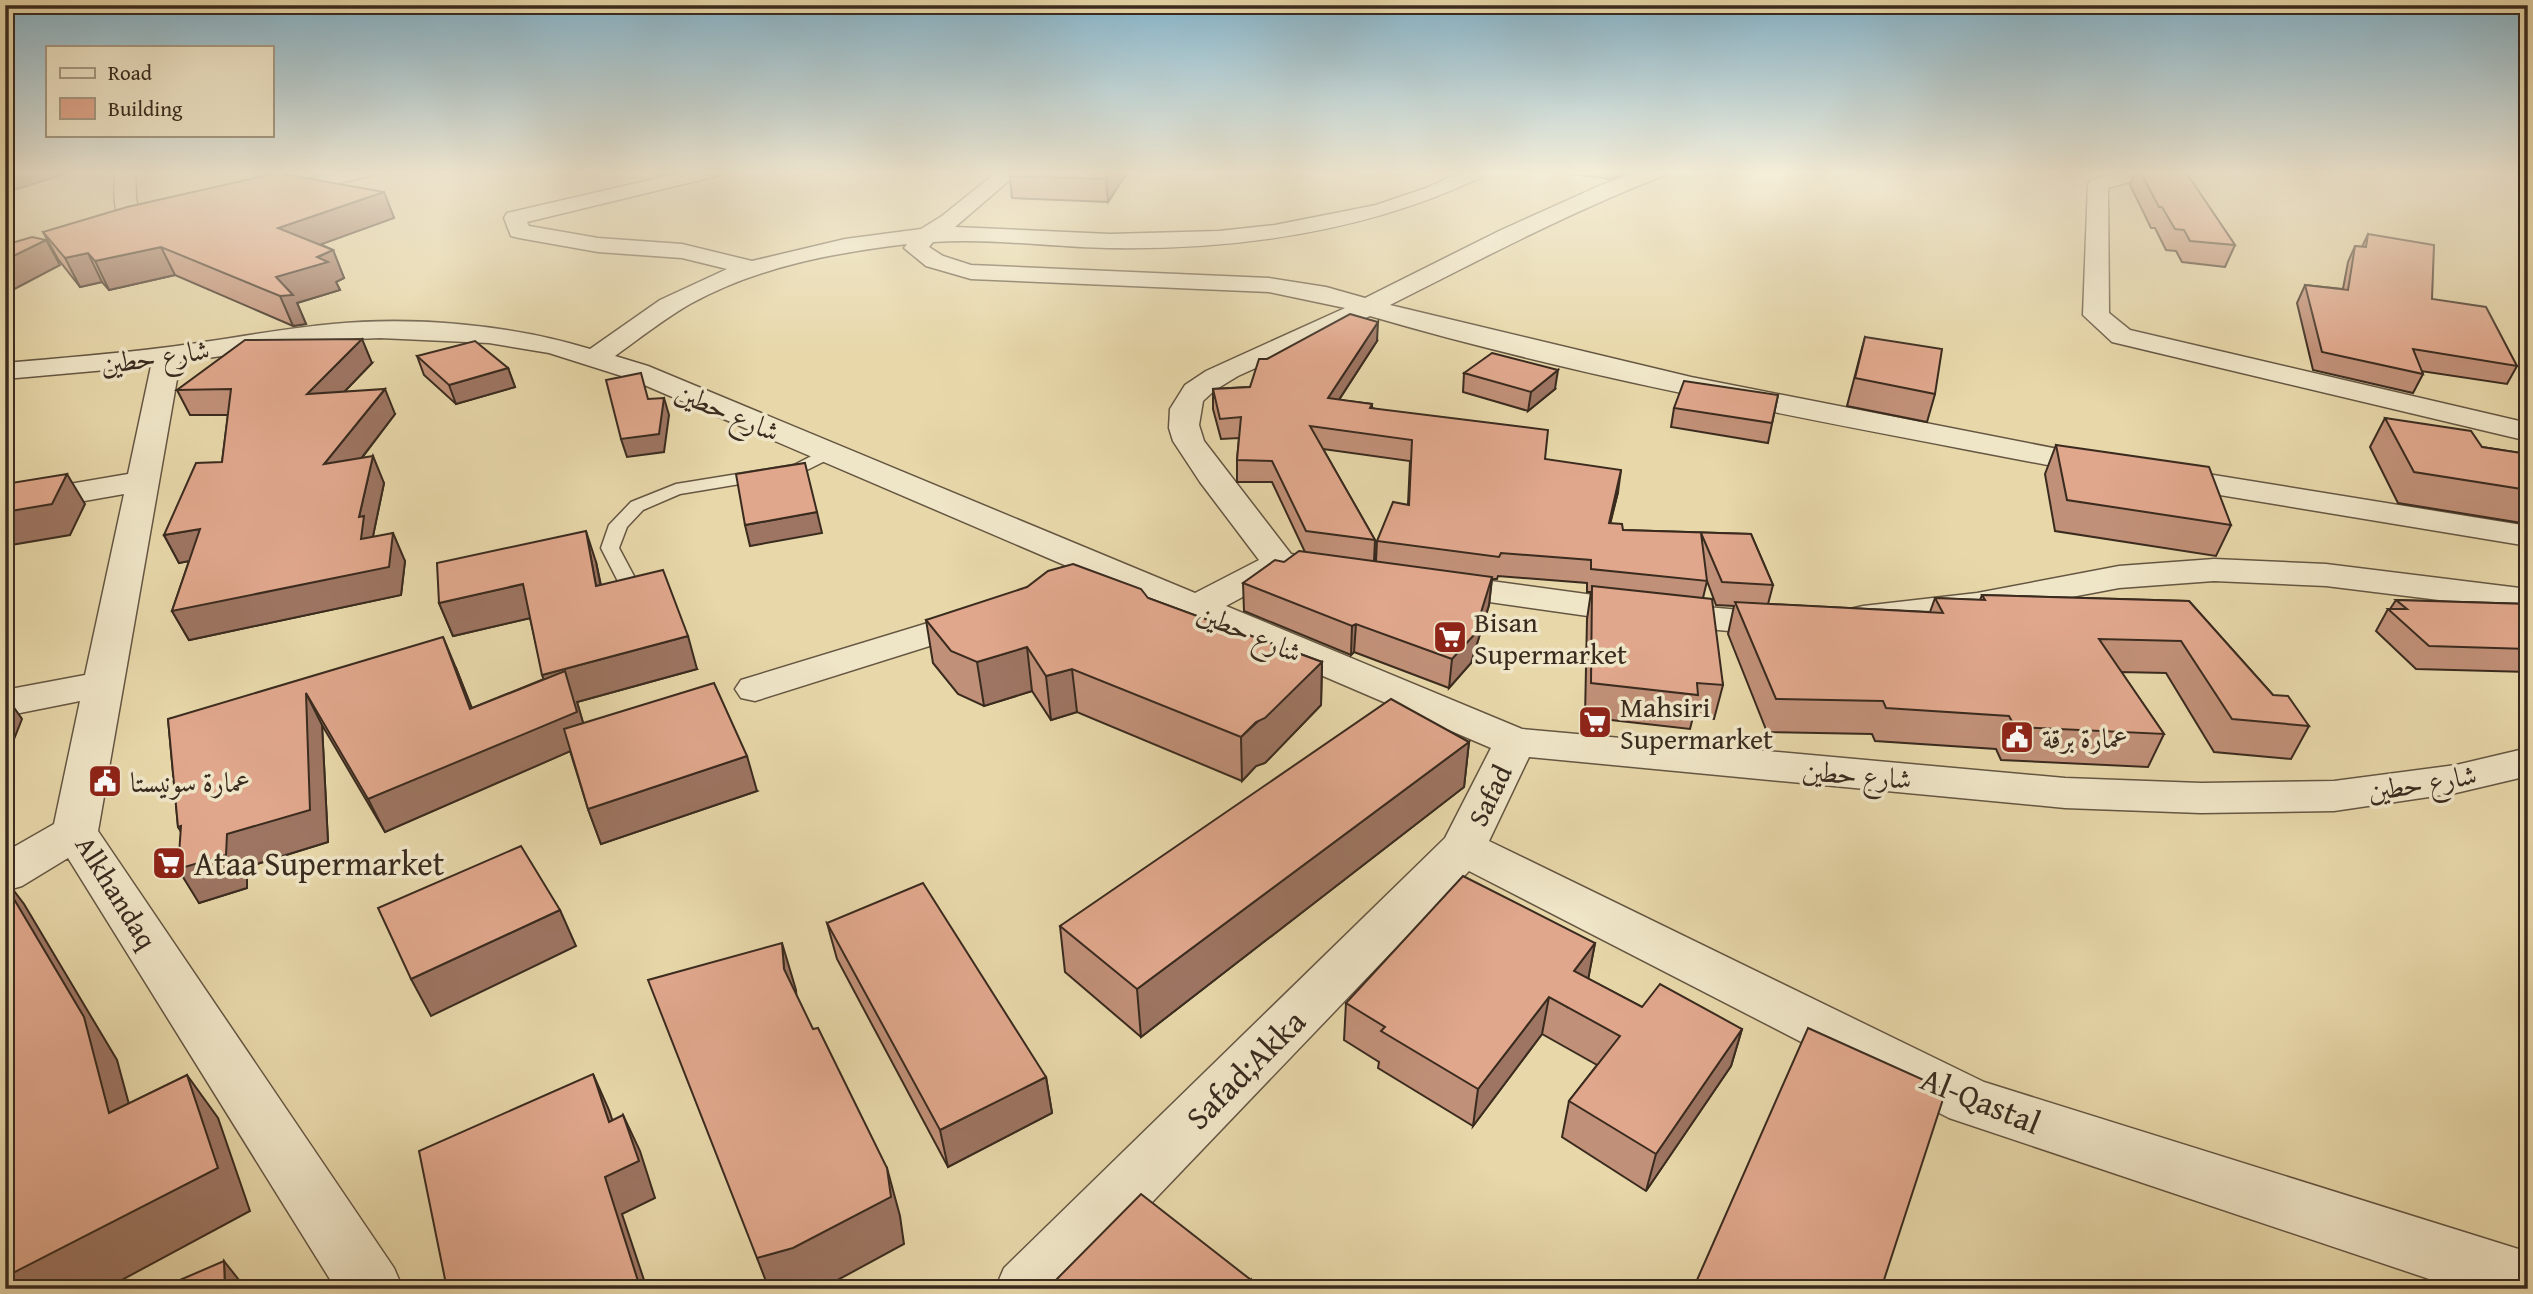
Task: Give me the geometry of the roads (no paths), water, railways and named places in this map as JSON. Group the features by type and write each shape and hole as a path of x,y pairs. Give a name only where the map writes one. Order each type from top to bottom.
{"street":[{"path":"107,234 115,231"},
{"path":"521,231 598,245 682,251 754,269"},
{"path":"594,359 659,312 694,292 754,269 867,243 895,231"},
{"path":"917,231 916,248 924,256 943,265 971,272 1269,285 1326,295 1430,325 1691,386 2057,460 2528,536"},
{"path":"959,231 971,234"},
{"path":"959,231 1061,240 1157,240 1261,231"},
{"path":"1280,563 1199,457 1184,431 1185,407 1194,391 1228,371 1368,308 1520,231"},
{"path":"2097,231 2096,315 2121,336 2528,432"},
{"name":"شارع حطين","path":"5,371 167,356 332,332 413,330 489,335 554,346 638,372 1194,608 1390,703 1515,742 2065,793 2201,798 2334,796 2456,779 2528,762"},
{"name":"Alkhandaq","path":"167,356 75,832 372,1289"},
{"path":"5,505 143,481"},
{"path":"1194,608 1280,563 1334,570"},
{"path":"1401,579 1630,611 1751,622 1822,620 1977,604 2119,577 2214,570 2326,575 2528,600"},
{"path":"1063,592 1116,575"},
{"path":"755,690 1011,608"},
{"path":"5,703 104,684"},
{"name":"Safad","path":"1463,848 1515,742"},
{"path":"5,874 75,832"},
{"name":"Al-Qastal","path":"1463,848 1969,1101 2528,1282"},
{"name":"Safad;Akka","path":"1026,1289 1463,848"}],"lane":[{"path":"634,593 610,548 618,525 637,506 676,489 799,468 827,453"}],"place":[{"name":"Bisan Supermarket","path":"1450,637"},
{"name":"Mahsiri Supermarket","path":"1595,722"},
{"name":"عمارة برقة","path":"2017,737"},
{"name":"عمارة سونيستا","path":"105,781"},
{"name":"Ataa Supermarket","path":"169,863"}]}
